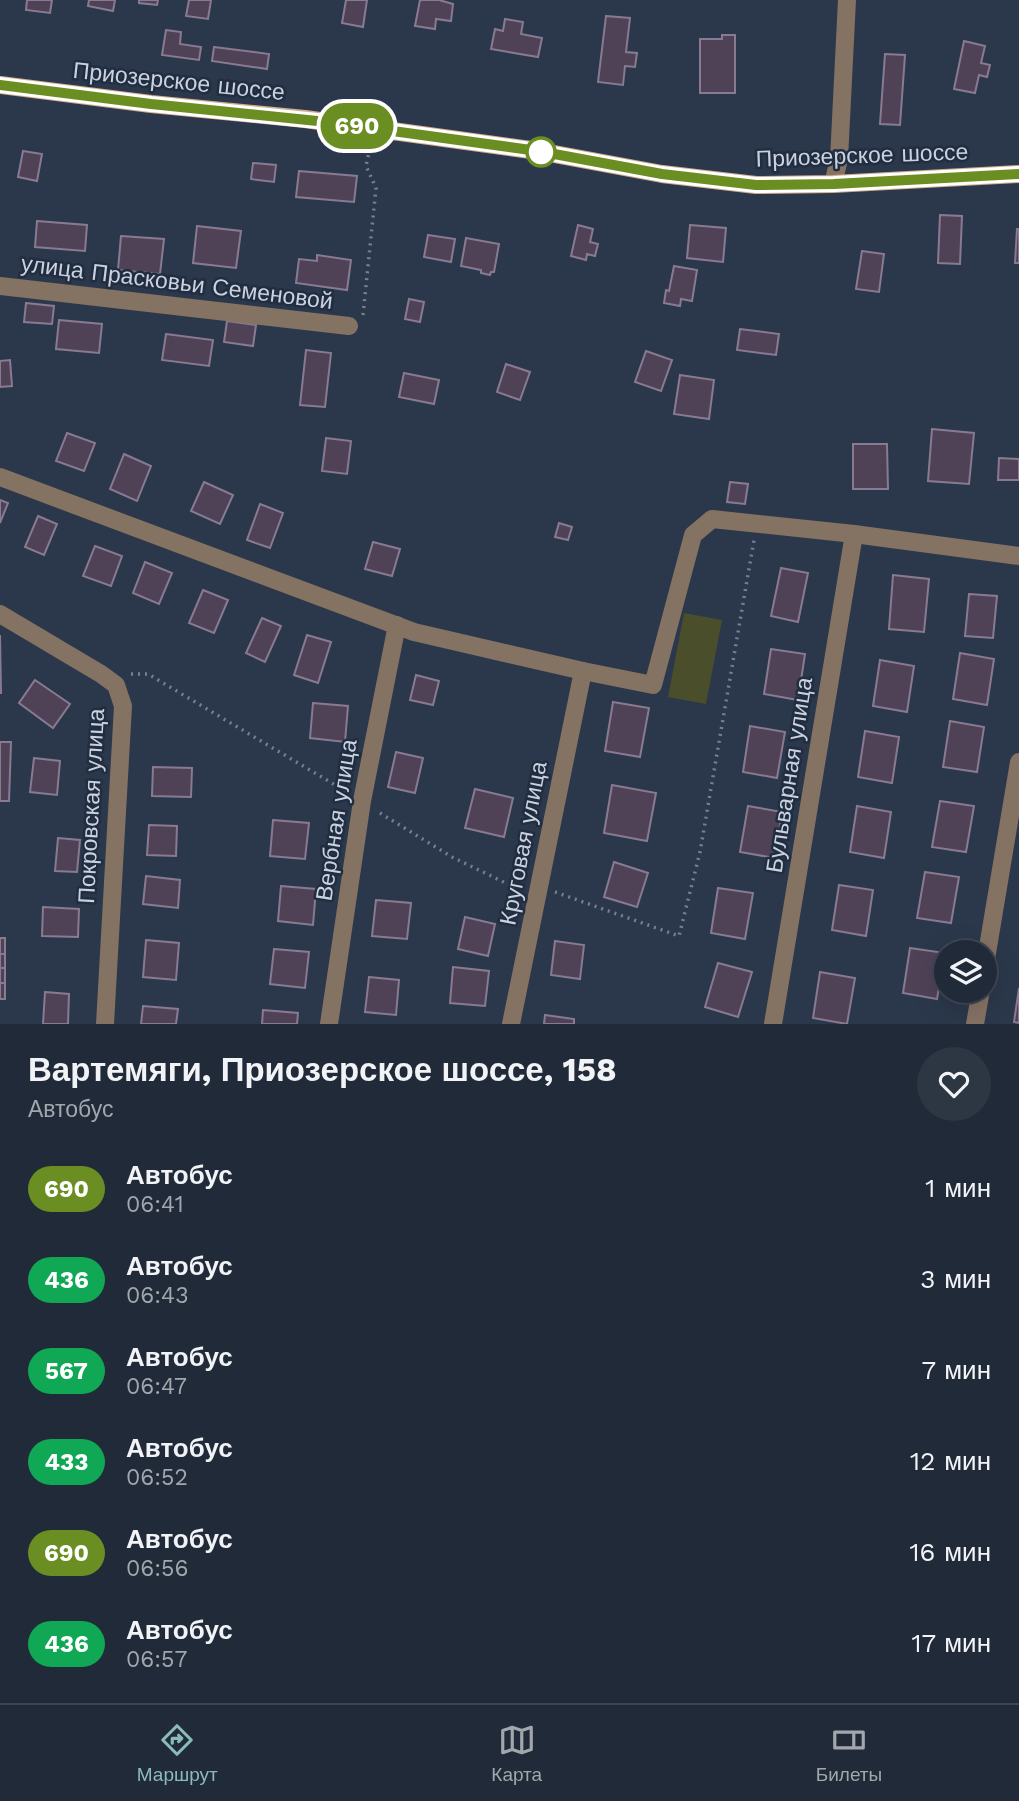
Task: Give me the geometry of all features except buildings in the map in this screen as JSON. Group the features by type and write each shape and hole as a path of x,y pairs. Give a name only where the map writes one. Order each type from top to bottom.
{"main road":[{"name":"Приозерское шоссе","path":"0,85 317,121 538,151 662,174 756,185 834,184 1019,174"}],"street":[{"path":"834,184 839,159 847,0"},
{"name":"улица Прасковьи Семеновой","path":"0,286 349,326"},
{"path":"0,477 414,632 653,685 693,535 712,519 1019,556"},
{"name":"Бульварная улица","path":"773,1024 854,534"},
{"name":"Покровская улица","path":"0,614 116,685 123,706 105,1024"},
{"name":"Вербная улица","path":"329,1024 362,801 397,625"},
{"name":"Круговая улица","path":"511,1024 583,671"},
{"path":"989,940 1019,762"},
{"path":"975,1024 979,1003"}],"path":[{"path":"349,326 363,319 376,188 366,166 370,148 379,147"},
{"path":"101,674 148,674 452,857 538,892 679,936 700,852 757,524"}],"green space":[{"path":"684,613 722,620 706,704 668,697"}],"bus line":[{"name":"690","path":"0,85 151,104 305,119 538,151 662,174 756,185 834,184 1019,174"}]}
